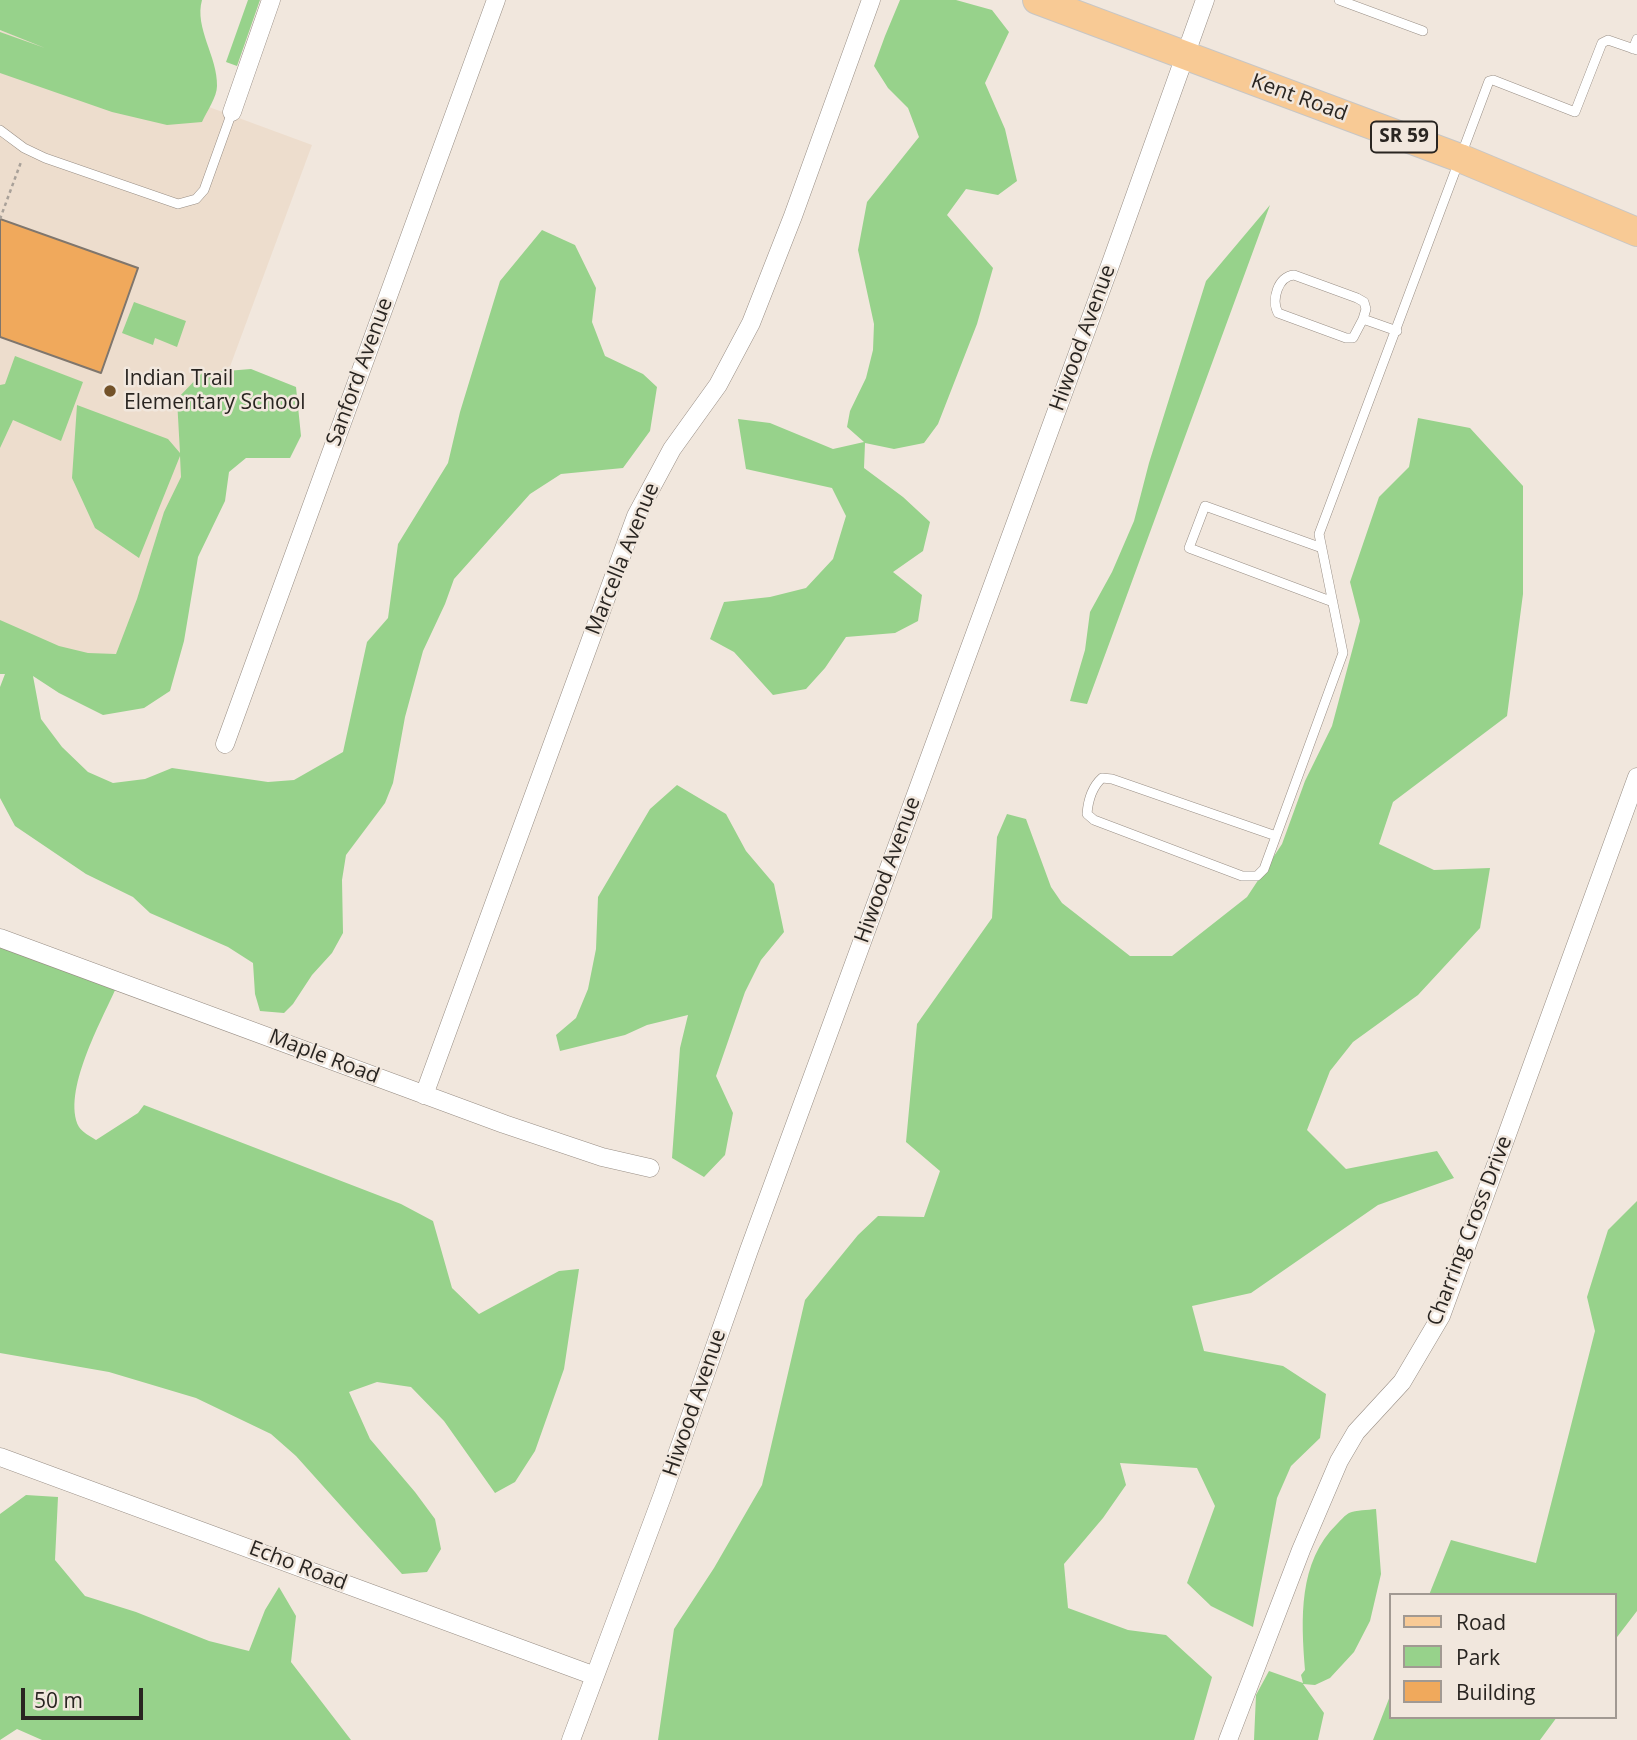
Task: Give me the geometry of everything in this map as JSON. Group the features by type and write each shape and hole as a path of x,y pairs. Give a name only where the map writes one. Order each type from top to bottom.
{"main road":[{"name":"Kent Road","path":"1037,0 1089,14 1185,56 1460,158 1637,232"}],"street":[{"path":"232,112 271,0"},
{"name":"Sanford Avenue","path":"225,744 496,0"},
{"name":"Marcella Avenue","path":"424,1095 636,516 672,449 718,385 751,323 793,216 871,0"},
{"name":"Hiwood Avenue","path":"571,1740 1205,0"},
{"name":"Charring Cross Drive","path":"1228,1740 1339,1461 1356,1432 1402,1382 1441,1316 1637,777"},
{"name":"Maple Road","path":"0,938 424,1095 602,1157 650,1168"},
{"name":"Echo Road","path":"0,1457 596,1676"}],"lane":[{"path":"1339,0 1423,31"},
{"path":"1276,836 1112,779 1102,778 1096,784 1087,806 1087,814 1094,820 1242,876 1257,876 1264,869 1343,653 1319,534 1489,81 1493,80 1576,112 1602,43 1608,40 1635,50 1637,39"},
{"path":"0,130 24,148 45,158 178,204 196,199 205,190 232,112"},
{"path":"1287,275 1294,275 1364,302 1366,309 1363,319 1353,338 1346,338 1278,313 1275,299 1282,281 1287,275"},
{"path":"1363,319 1397,331"},
{"path":"1322,548 1205,506 1189,548 1333,602"}],"path":[{"path":"0,219 23,159"}],"shaded area":[{"name":"Indian Trail Elementary School","path":"0,30 312,145 114,680 0,638"}],"green space":[{"path":"0,0 202,0 201,21 214,64 217,90 202,122 167,125 112,112 0,73 0,32 45,48 0,30"},
{"path":"248,0 260,0 237,66 226,62"},
{"path":"900,0 956,0 992,10 1009,32 985,83 1005,129 1017,181 998,195 966,189 947,215 993,268 977,324 938,424 924,443 894,449 865,443 864,468 903,497 930,522 923,551 893,572 922,595 918,621 895,633 846,637 825,668 806,689 773,695 734,652 710,639 724,602 770,597 806,588 833,559 846,516 832,488 746,469 738,419 770,423 833,449 864,442 847,427 850,411 866,378 873,350 874,324 858,250 867,202 919,137 908,108 888,88 874,66"},
{"path":"1270,205 1087,704 1070,701 1085,650 1090,612 1112,572 1134,521 1149,463 1206,281"},
{"path":"542,230 575,245 596,288 592,322 605,356 643,374 657,387 650,431 623,468 561,474 530,494 454,579 423,651 405,717 393,783 385,803 346,855 342,880 343,933 332,953 284,1013 260,1011 255,994 253,963 228,947 150,913 133,897 86,874 15,826 0,798 0,687 5,674 0,674 0,620 59,646 88,653 116,654 137,599 164,512 181,477 180,456 139,558 95,528 72,478 77,405 168,439 180,453 177,399 202,373 251,369 296,387 301,436 290,458 246,458 229,472 225,501 198,557 184,641 170,691 144,708 103,715 59,693 33,676 41,719 62,747 88,772 113,783 145,779 172,768 268,782 294,780 343,752 367,642 388,618 398,544 448,463 460,412 500,281"},
{"path":"134,302 186,321 177,347 155,338 153,345 122,333"},
{"path":"15,356 83,382 61,441 13,420 0,448 0,385 5,384"},
{"path":"1418,418 1470,428 1523,486 1523,594 1507,716 1393,802 1379,844 1434,870 1490,868 1480,928 1418,995 1353,1042 1330,1071 1307,1130 1346,1169 1437,1151 1454,1178 1378,1205 1251,1293 1192,1306 1204,1351 1283,1366 1326,1394 1320,1438 1291,1466 1277,1498 1253,1627 1211,1606 1187,1583 1215,1506 1197,1468 1120,1463 1126,1485 1103,1518 1064,1564 1068,1608 1128,1630 1166,1635 1212,1677 1194,1740 658,1740 674,1629 714,1568 762,1485 805,1300 858,1235 878,1216 924,1217 940,1171 906,1142 917,1024 992,918 997,837 1007,814 1026,819 1051,887 1062,903 1130,956 1172,956 1247,897 1282,844 1305,781 1332,726 1360,621 1350,582 1379,497 1409,467"},
{"path":"677,785 726,814 746,851 774,884 784,932 761,960 745,992 716,1076 733,1113 725,1155 704,1177 672,1158 680,1048 688,1015 647,1025 625,1035 560,1051 556,1035 576,1018 588,989 596,949 598,897 650,809"},
{"path":"0,946 116,988 93,1037 75,1095 75,1113 79,1127 96,1140 138,1113 144,1105 401,1204 433,1221 452,1288 479,1314 559,1271 579,1269 564,1369 535,1451 515,1482 495,1493 444,1421 411,1387 377,1382 349,1392 370,1439 435,1519 441,1549 427,1572 402,1574 296,1456 271,1434 196,1398 109,1372 0,1353"},
{"path":"1637,1201 1637,1611 1616,1638 1616,1593 1430,1593 1451,1540 1536,1563 1595,1331 1587,1297 1608,1230"},
{"path":"26,1495 58,1497 55,1560 85,1596 136,1612 209,1641 249,1651 265,1610 279,1587 296,1616 291,1662 351,1740 42,1740 17,1729 0,1740 0,1514"},
{"path":"1376,1509 1381,1574 1370,1621 1354,1652 1330,1678 1315,1685 1303,1684 1324,1713 1318,1740 1254,1740 1256,1695 1269,1671 1303,1683 1303,1611 1309,1573 1315,1556 1324,1539 1346,1515 1355,1511"},
{"path":"1388,1701 1388,1719 1556,1719 1540,1740 1373,1740"}],"building":[{"path":"0,219 138,268 101,373 0,337"}],"place":[{"name":"Indian Trail Elementary School","path":"110,391"}]}
